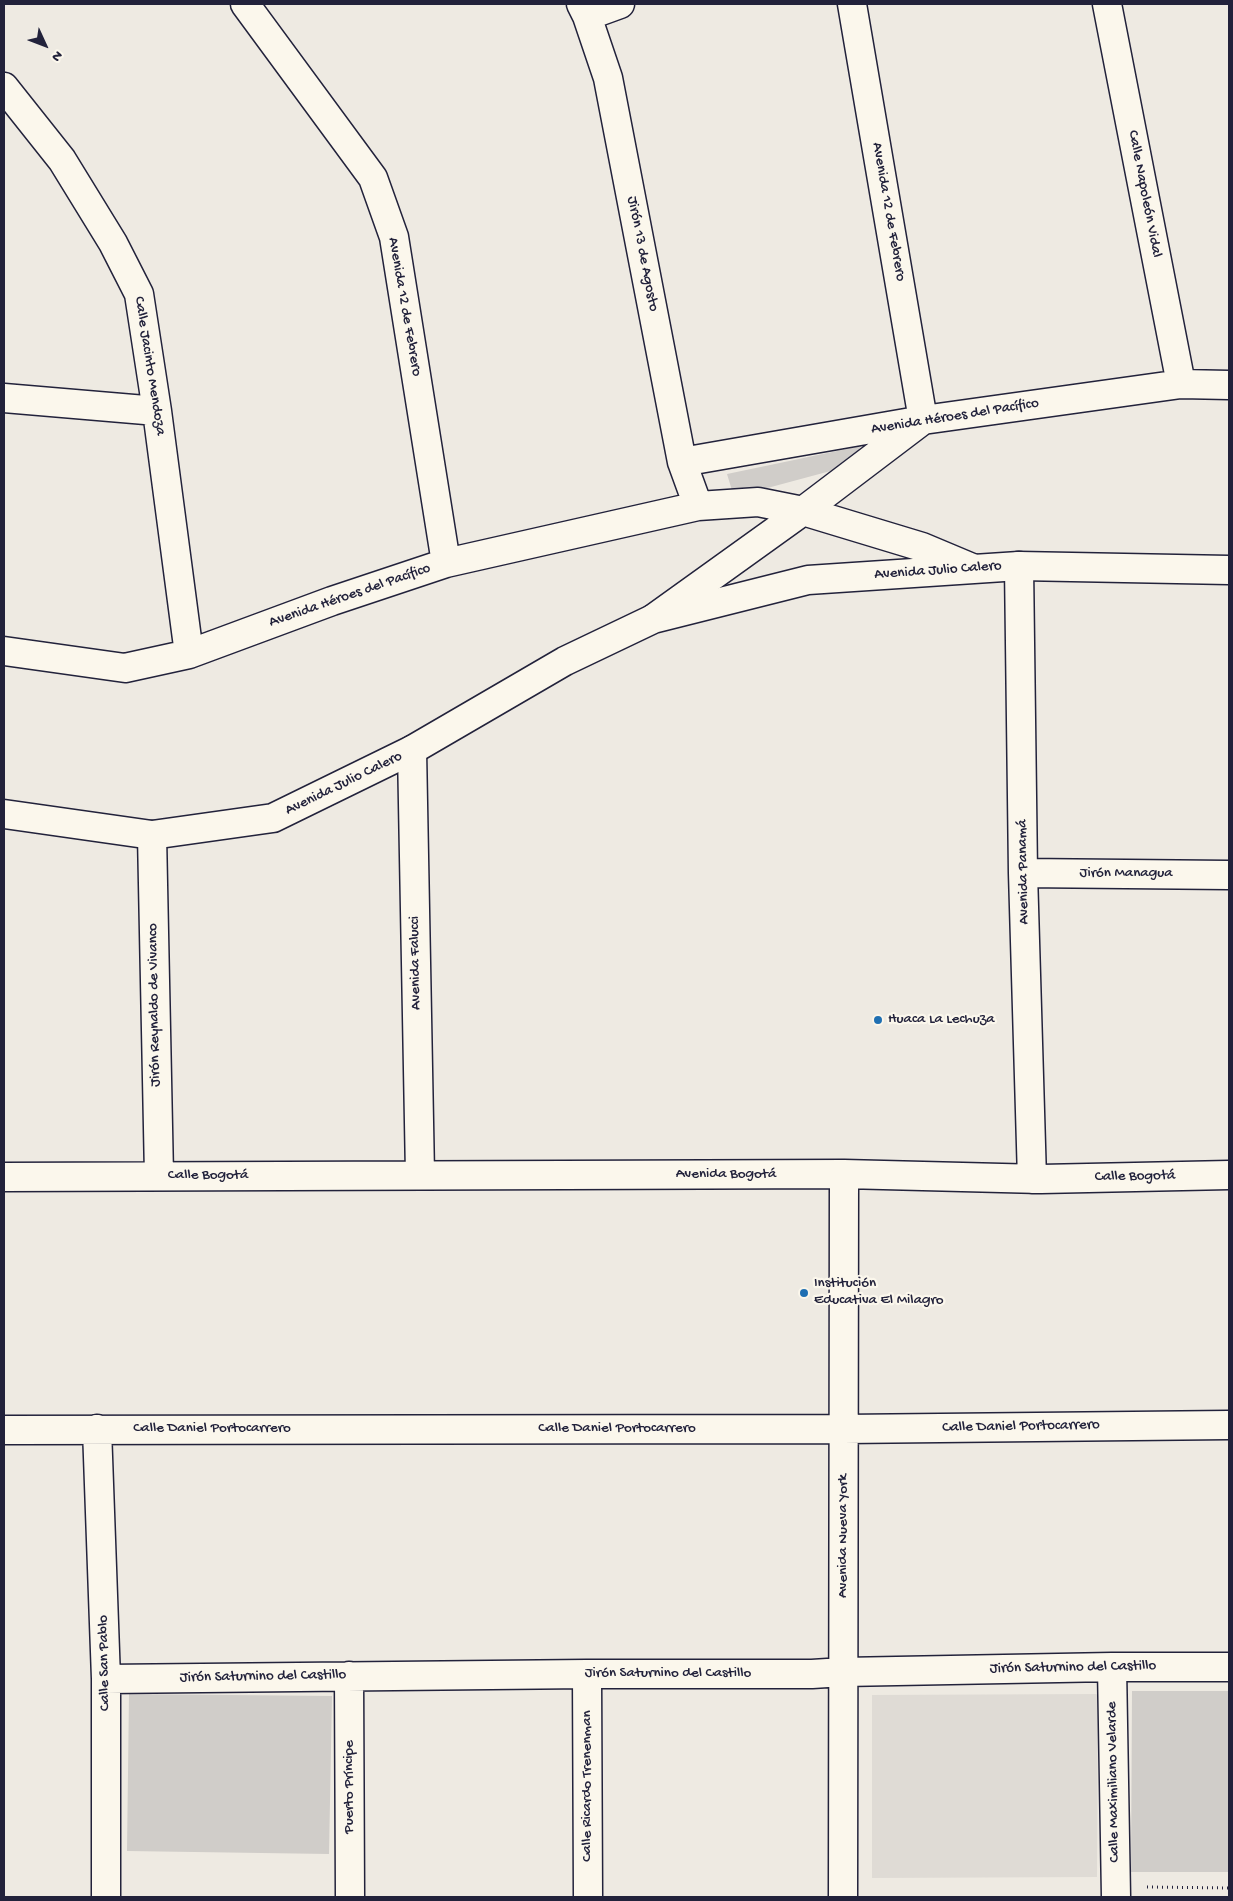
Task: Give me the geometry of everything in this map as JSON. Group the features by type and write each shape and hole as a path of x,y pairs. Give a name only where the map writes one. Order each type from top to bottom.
{"street":[{"path":"584,10 620,4"},
{"name":"Avenida 12 de Febrero","path":"852,4 923,420"},
{"name":"Calle Napoleón Vidal","path":"1107,4 1181,384"},
{"name":"Avenida 12 de Febrero","path":"250,6 373,178 394,237 446,563"},
{"name":"Jirón 13 de Agosto","path":"584,10 608,78 682,462 698,506"},
{"name":"Calle Jacinto Mendoza","path":"4,87 62,160 114,243 139,294 157,411 189,654"},
{"name":"Avenida Héroes del Pacífico","path":"682,462 923,420 1181,384 1229,385"},
{"path":"4,398 157,411"},
{"name":"Avenida Julio Calero","path":"4,814 152,835 273,818 412,750 565,661 653,619 803,511 923,420"},
{"name":"Avenida Héroes del Pacífico","path":"4,651 125,668 189,654 332,601 446,563 698,506 758,502 803,511 922,547 972,568"},
{"name":"Avenida Julio Calero","path":"653,619 808,580 1019,566 1229,570"},
{"name":"Avenida Panamá","path":"1019,566 1023,874 1036,1179"},
{"name":"Avenida Falucci","path":"412,750 416,1176"},
{"name":"Jirón Reynaldo de Vivanco","path":"152,835 159,1176"},
{"name":"Jirón Managua","path":"1023,874 1229,875"},
{"name":"Avenida Bogotá","path":"416,1176 844,1174 1036,1179"},
{"name":"Avenida Nueva York","path":"843,1897 844,1174"},
{"name":"Calle Bogotá","path":"1036,1179 1229,1175"},
{"name":"Calle Bogotá","path":"4,1176 416,1176"},
{"name":"Calle Daniel Portocarrero","path":"4,1430 1229,1425"},
{"name":"Calle San Pablo","path":"97,1429 106,1679 106,1897"},
{"name":"Jirón Saturnino del Castillo","path":"106,1679 587,1674 812,1674 1112,1667 1229,1667"},
{"name":"Calle Maximiliano Velarde","path":"1112,1667 1116,1892"},
{"name":"Calle Ricardo Trenenman","path":"587,1674 588,1897"},
{"name":"Puerto Príncipe","path":"349,1676 350,1897"}],"path":[{"path":"1116,1892 1229,1888"}],"shaded area":[{"path":"861,446 849,466 734,497 727,474"},
{"path":"1132,1691 1229,1691 1229,1872 1131,1872"},
{"path":"129,1694 332,1696 329,1854 127,1851"},
{"path":"1098,1694 1097,1877 872,1878 872,1695"}],"place":[{"name":"Huaca La Lechuza","path":"878,1020"},
{"name":"Institución Educativa El Milagro","path":"804,1293"}]}
